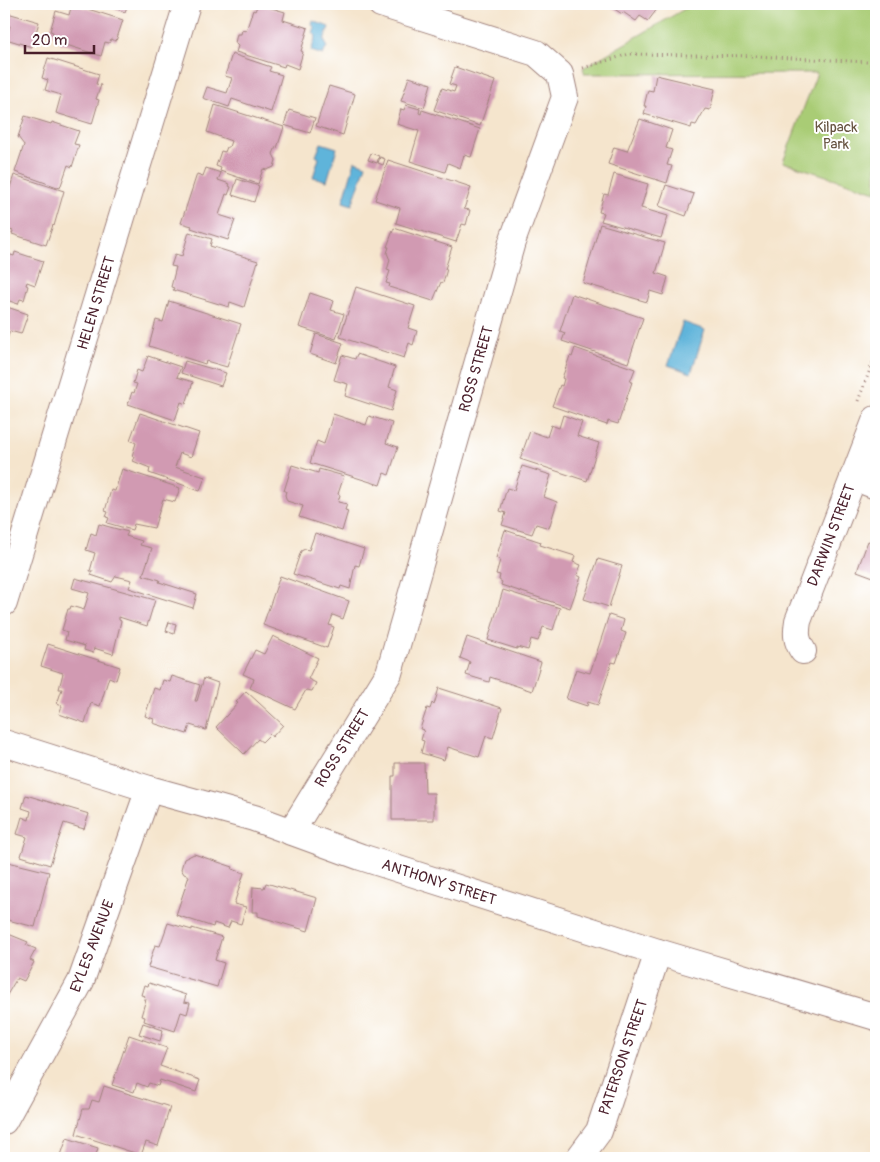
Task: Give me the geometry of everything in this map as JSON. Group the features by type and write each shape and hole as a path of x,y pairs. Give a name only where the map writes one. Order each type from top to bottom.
{"street":[{"name":"HELEN STREET","path":"4,603 188,4"},
{"path":"382,4 536,53 560,74"},
{"name":"ROSS STREET","path":"291,832 388,673 512,242 565,97 560,74"},
{"name":"DARWIN STREET","path":"803,650 798,644 796,629 798,621 865,482 876,419"},
{"name":"ANTHONY STREET","path":"4,743 150,789 254,818 361,857 658,952 876,1017"},
{"name":"EYLES AVENUE","path":"4,1120 82,981 150,789"},
{"name":"PATERSON STREET","path":"580,1158 599,1131 658,952"}],"path":[{"path":"560,74 629,54 755,56 868,62 876,68"}],"green space":[{"name":"Kilpack Park","path":"693,4 876,4 876,192 783,162 817,73 585,74 583,68"}],"water":[{"path":"313,21 329,27 324,40 327,46 323,55 311,51 316,36 313,33 315,27 312,25"},
{"path":"321,143 337,148 327,181 313,177 319,158 316,156"},
{"path":"355,161 366,165 352,205 343,202"},
{"path":"683,322 705,330 691,373 668,365"}],"building":[{"path":"72,4 123,20 116,41 111,39 109,43 105,42 101,56 60,43 61,40 56,39 57,36 52,35 53,32 50,31 56,11 69,15"},
{"path":"102,4 128,4 125,12"},
{"path":"258,4 285,12 283,20 308,28 298,69 285,64 284,67 236,52 238,46 235,43 237,34 241,34 242,30 246,31 253,10 255,11"},
{"path":"607,4 661,4 648,21 640,16 636,21"},
{"path":"4,12 39,22 32,47 6,39 10,26 4,24"},
{"path":"232,54 271,67 269,71 282,75 271,112 232,99 229,107 203,98 207,87 227,93 232,78 225,76"},
{"path":"48,58 99,74 96,84 101,85 96,99 99,100 92,124 56,113 61,95 45,90 48,80 42,78"},
{"path":"455,67 495,81 480,126 434,110 442,88 454,92 456,86 449,84"},
{"path":"656,75 715,89 710,110 705,109 696,125 692,124 691,128 644,114 648,90 653,91"},
{"path":"409,77 431,84 424,108 401,101"},
{"path":"329,86 355,94 343,135 316,126"},
{"path":"215,105 284,127 273,154 276,160 274,167 267,170 263,169 258,184 220,171 221,168 216,166 221,151 225,152 231,141 207,132"},
{"path":"406,105 420,109 419,113 421,114 422,110 480,129 471,157 464,155 460,168 448,163 445,172 410,161 419,131 397,124 401,109 404,110"},
{"path":"289,110 315,118 310,133 284,125"},
{"path":"25,116 79,131 74,144 79,145 72,167 68,165 60,188 15,172 24,145 18,137"},
{"path":"640,119 672,130 666,148 672,150 667,165 672,166 667,183 608,164 614,147 627,151"},
{"path":"371,153 379,156 377,163 368,160"},
{"path":"380,157 385,159 383,165 378,163"},
{"path":"388,160 471,187 464,209 470,210 466,225 462,224 456,242 396,223 400,208 375,200"},
{"path":"206,168 221,173 218,180 230,184 229,186 231,187 228,195 226,194 219,215 235,220 228,240 181,223 197,174 203,176"},
{"path":"614,174 648,184 641,208 668,216 661,238 601,221 604,213 599,212 604,194 608,195"},
{"path":"14,175 64,191 54,226 46,245 12,234 13,231 4,228 4,206"},
{"path":"237,179 259,186 254,202 232,195"},
{"path":"666,185 694,194 686,216 659,206"},
{"path":"600,224 665,243 656,273 668,277 663,295 650,291 647,302 583,283"},
{"path":"394,228 452,247 443,283 441,282 433,301 389,287 390,284 386,283 390,271 387,270 390,260 387,253 389,247 387,247"},
{"path":"189,232 212,239 210,246 258,261 244,307 230,302 229,307 173,290 174,288 171,287 176,267 171,266 175,254 182,256"},
{"path":"15,252 43,261 35,285 27,282 26,285 28,286 24,300 20,299 18,304 4,299 4,253 14,256"},
{"path":"356,287 415,306 408,328 417,331 413,345 409,343 404,358 340,337"},
{"path":"310,293 334,301 331,310 344,314 336,339 299,327"},
{"path":"572,294 643,318 628,363 562,341 565,333 560,331"},
{"path":"169,301 241,324 227,367 206,361 205,364 149,346 156,320 163,322"},
{"path":"4,306 28,314 21,334 10,331 4,347"},
{"path":"316,334 343,343 336,363 310,354"},
{"path":"575,348 635,369 618,424 608,421 607,425 552,406 560,385 562,386 564,379 562,378"},
{"path":"357,354 395,367 389,387 397,390 391,411 345,396 348,384 334,380 342,355 355,359"},
{"path":"148,356 181,367 177,377 193,382 186,404 181,402 175,420 128,404 137,384 133,383 137,370 142,372"},
{"path":"185,361 226,373 221,386 181,373"},
{"path":"140,413 199,433 191,457 180,453 175,467 205,477 200,491 149,473 150,468 133,461 135,457 132,456 136,443 130,440"},
{"path":"333,414 366,425 369,416 392,423 386,443 398,447 389,475 384,473 380,485 310,463 317,441 324,444"},
{"path":"563,415 582,422 577,436 599,443 587,481 520,459 530,431 547,437 551,425 559,428"},
{"path":"292,465 318,473 319,469 344,476 338,494 340,495 338,502 347,504 345,510 348,511 342,531 299,517 303,506 287,501 286,491 284,491"},
{"path":"522,466 551,475 544,497 557,502 549,528 536,524 532,534 502,525 506,513 500,511 507,488 514,490"},
{"path":"122,469 180,488 175,502 163,499 154,528 134,524 132,530 107,523 109,518 106,517 108,512 105,511 111,490 115,491"},
{"path":"99,524 128,532 126,536 142,541 140,545 152,548 143,575 197,594 193,608 129,588 132,580 116,576 112,582 91,575 93,571 90,571 95,553 86,550 91,533 96,535"},
{"path":"505,530 541,542 540,545 575,556 573,562 581,565 577,575 581,577 570,608 501,585 500,575 496,574 500,560 496,558"},
{"path":"315,533 364,549 359,566 355,565 350,589 341,586 340,589 293,574 301,551 309,550"},
{"path":"868,541 876,544 876,578 857,571"},
{"path":"598,559 622,566 609,607 584,599"},
{"path":"280,576 349,601 343,619 333,615 329,625 334,627 327,648 263,625"},
{"path":"75,578 155,600 147,626 119,617 121,621 113,654 94,648 93,653 84,650 85,646 65,640 67,632 62,630 68,609 71,606 84,610 89,593 72,588"},
{"path":"503,590 560,608 553,630 543,627 538,641 531,639 528,650 517,647 517,649 488,640"},
{"path":"609,615 624,620 621,631 626,633 616,663 612,662 598,705 588,702 587,706 566,699 576,669 590,673"},
{"path":"169,622 176,624 174,634 166,631"},
{"path":"273,636 318,658 308,679 316,683 312,691 306,690 295,709 250,688 254,679 243,674 255,650 264,654"},
{"path":"467,637 541,662 532,691 490,677 489,682 466,675 470,662 460,658"},
{"path":"48,644 120,667 116,680 109,677 100,706 91,703 85,723 59,714 62,706 57,704 62,689 59,689 63,673 41,666"},
{"path":"172,676 200,685 195,701 197,701 204,678 218,683 206,730 190,725 187,734 153,723 154,719 145,716 154,688 160,690 163,680 170,682"},
{"path":"439,688 502,708 493,738 486,736 479,757 448,747 444,760 421,753 424,741 421,740 424,730 420,729 427,708 430,709 432,703 434,705"},
{"path":"246,691 283,725 272,737 270,734 262,742 258,739 244,754 216,727 238,703 236,702"},
{"path":"395,763 424,763 425,793 434,793 434,820 392,820 392,776 395,776"},
{"path":"26,795 89,814 84,829 64,823 50,865 21,856 27,837 17,834 22,817 29,820 31,811 22,808"},
{"path":"194,854 233,867 232,869 244,873 234,904 246,907 241,924 231,921 228,928 214,923 213,927 176,915 189,876 184,874 181,869 184,859"},
{"path":"4,861 49,872 35,927 4,919"},
{"path":"266,883 317,898 308,931 258,916 258,912 252,912 253,887 264,888"},
{"path":"168,923 222,937 215,960 224,963 217,987 148,967 155,945 160,946"},
{"path":"6,933 28,942 26,945 36,949 30,960 34,962 24,981 17,978 4,1000 4,935"},
{"path":"149,983 186,995 184,1002 190,1003 187,1014 181,1012 175,1031 144,1021 145,1017 141,1016 146,999 144,999 145,996 141,995 144,985 148,986"},
{"path":"143,1023 163,1030 160,1041 139,1034"},
{"path":"129,1035 167,1048 160,1066 200,1080 196,1092 160,1080 158,1086 149,1083 147,1087 137,1083 134,1092 112,1085"},
{"path":"104,1086 170,1107 158,1146 146,1142 141,1155 76,1134 83,1109 89,1109 92,1100 99,1102"},
{"path":"67,1138 98,1148 96,1155 104,1158 60,1158"}]}
